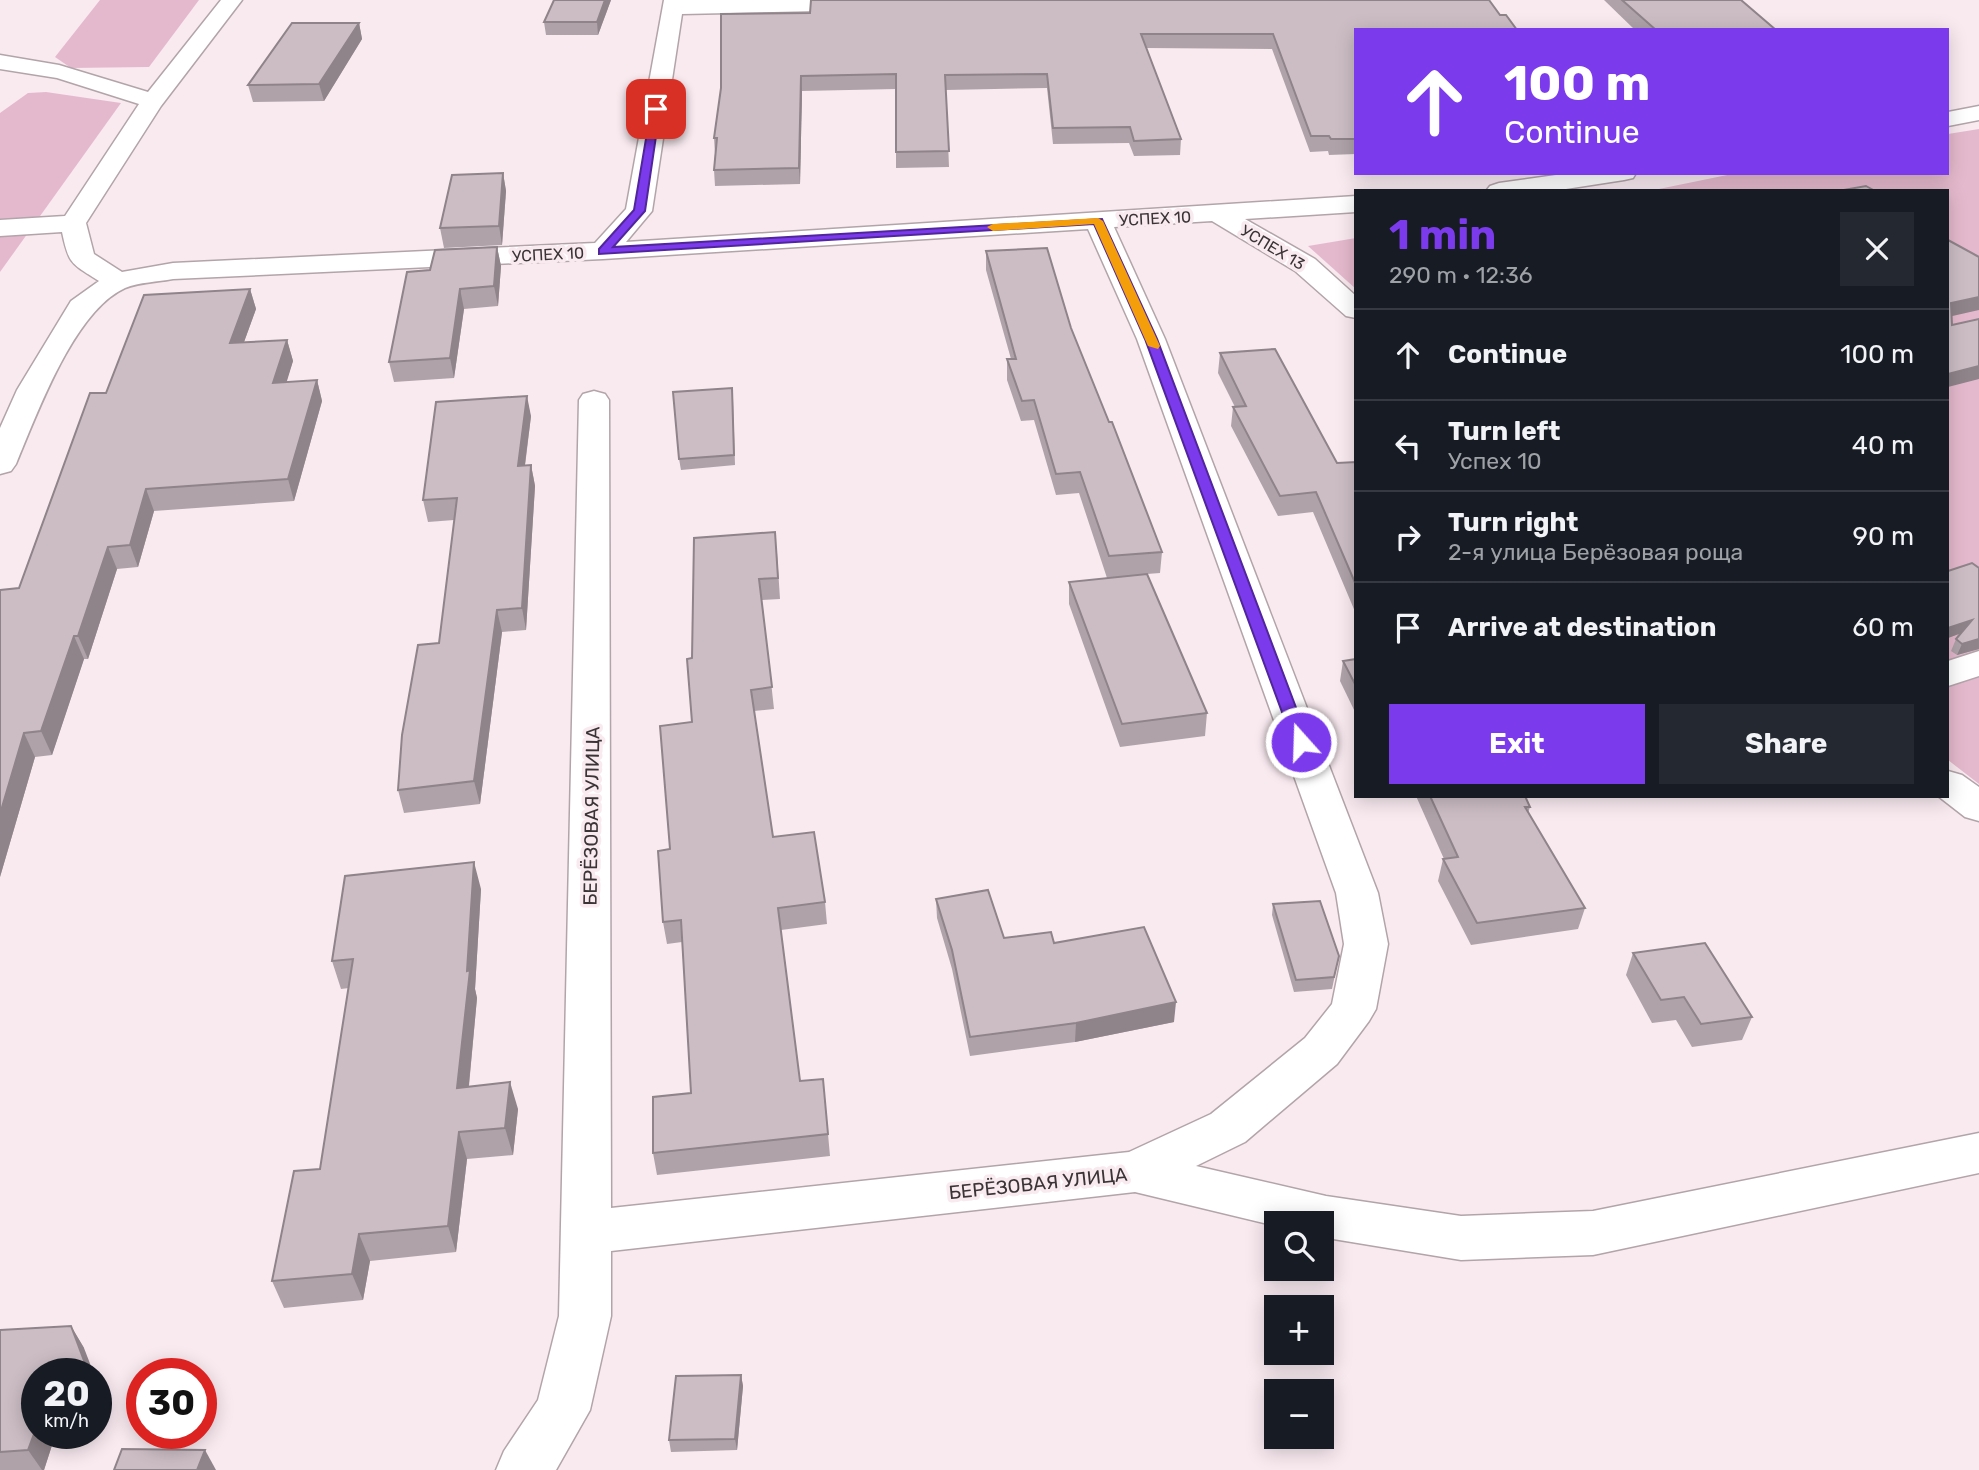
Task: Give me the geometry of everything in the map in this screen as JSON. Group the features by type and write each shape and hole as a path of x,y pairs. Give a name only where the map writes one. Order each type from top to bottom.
{"street":[{"path":"0,464 32,390 81,307 117,281 81,258 73,223 153,101 232,0"},
{"path":"603,251 639,211 673,4 878,4"},
{"path":"0,62 34,65 81,76 153,101"},
{"path":"1949,118 1979,113"},
{"path":"1513,189 1610,175"},
{"name":"УСПЕХ 10","path":"117,281 173,271 603,251 1354,204"},
{"name":"УСПЕХ 13","path":"1219,214 1305,265 1354,308"},
{"name":"БЕРЁЗОВАЯ УЛИЦА","path":"587,1232 1135,1172 1227,1128 1321,1051 1353,1009 1366,944 1357,893 1151,339 1098,221"},
{"path":"0,228 73,223"},
{"name":"БЕРЁЗОВАЯ УЛИЦА","path":"524,1470 563,1410 586,1316 594,400"},
{"path":"1949,674 1979,663"},
{"path":"1949,784 1979,807"},
{"path":"1135,1172 1326,1217 1461,1238 1594,1233 1979,1153"}],"shaded area":[{"path":"100,0 199,0 149,67 71,68 55,57"},
{"path":"46,92 121,103 0,272 0,113 28,93"},
{"path":"1979,129 1979,784 1949,761 1949,189 1659,189 1727,175 1949,175 1949,134"},
{"path":"1354,238 1354,287 1308,246"}],"building":[{"path":"554,0 605,0 597,22 544,22"},
{"path":"811,0 1489,0 1500,15 1506,15 1516,28 1354,28 1354,139 1311,136 1273,34 1141,34 1181,139 1134,141 1130,127 1053,128 1047,74 945,75 949,151 896,152 896,74 801,76 799,168 714,170 717,138 714,138 721,88 721,14 810,13"},
{"path":"1622,0 1741,0 1774,28 1654,28"},
{"path":"292,23 359,23 319,84 248,85"},
{"path":"503,173 499,226 440,228 452,175"},
{"path":"1866,186 1871,189 1849,189"},
{"path":"1949,241 1979,257 1979,297 1951,303 1952,325 1979,319 1979,366 1949,374"},
{"path":"497,247 494,286 460,289 450,358 389,362 407,272 430,270 435,250"},
{"path":"1047,248 1071,328 1109,422 1112,422 1162,552 1109,556 1080,472 1056,474 1034,400 1022,401 1007,359 1016,359 986,251"},
{"path":"250,289 230,343 287,340 273,383 317,380 288,479 146,489 130,545 108,547 78,636 74,636 41,731 24,733 0,814 0,590 19,588 90,393 106,393 144,295"},
{"path":"1275,349 1337,463 1354,462 1354,580 1316,492 1280,496 1233,407 1246,406 1220,353"},
{"path":"732,388 734,455 679,459 673,392"},
{"path":"527,396 518,466 531,465 522,608 497,610 474,781 398,790 402,735 418,645 439,643 457,498 423,500 436,402"},
{"path":"775,532 778,578 759,579 772,687 751,690 773,837 814,832 825,902 778,908 800,1081 823,1079 828,1134 653,1153 653,1097 691,1093 681,920 663,922 658,851 670,849 660,726 692,722 687,659 692,658 694,538"},
{"path":"1972,563 1979,568 1979,639 1962,644 1956,639 1972,620 1949,628 1949,571"},
{"path":"1147,574 1207,713 1122,724 1069,582"},
{"path":"1354,659 1354,682 1343,661"},
{"path":"1431,798 1526,798 1530,807 1525,807 1585,908 1477,923 1443,859 1458,857"},
{"path":"474,862 467,971 470,970 457,1088 510,1082 505,1128 459,1132 448,1226 359,1234 352,1274 272,1281 294,1171 320,1169 353,959 332,961 345,876"},
{"path":"988,890 1004,938 1051,932 1054,943 1144,927 1176,1002 1076,1023 970,1037 952,950 936,899"},
{"path":"1320,901 1339,956 1334,977 1296,980 1273,904"},
{"path":"1705,943 1752,1017 1701,1024 1684,997 1661,1000 1633,953"},
{"path":"71,1326 83,1358 21,1358 21,1449 28,1450 0,1452 0,1330"},
{"path":"741,1375 735,1439 669,1440 676,1376"},
{"path":"122,1449 205,1450 197,1470 114,1470"}],"slow traffic":[{"path":"993,227 1098,221 1154,346"}],"route":[{"path":"656,109 639,211 603,251 1098,221 1151,339 1301,742"}]}
